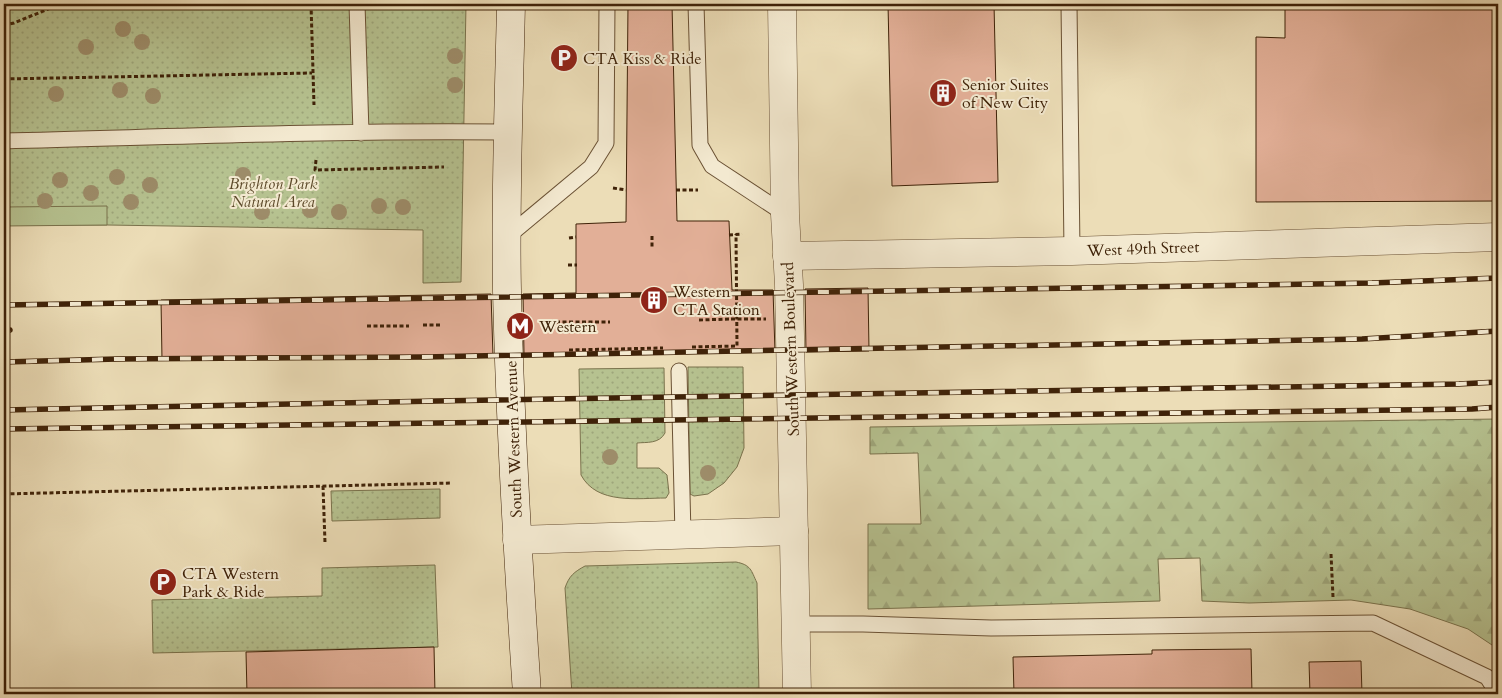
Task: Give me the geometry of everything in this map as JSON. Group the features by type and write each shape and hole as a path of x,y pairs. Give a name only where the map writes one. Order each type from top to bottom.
{"street":[{"name":"South Western Avenue","path":"511,4 507,289 517,540 527,694"},
{"name":"South Western Boulevard","path":"782,4 785,214 797,694"},
{"name":"West 49th Street","path":"787,256 1072,251 1498,237"},
{"path":"517,540 794,531"}],"lane":[{"path":"358,4 361,133"},
{"path":"507,237 591,167 606,143 608,4"},
{"path":"696,4 700,145 712,166 785,214"},
{"path":"1068,4 1072,251"},
{"path":"4,141 444,131 508,132"},
{"path":"678,371 683,535"},
{"path":"795,624 991,628 1373,623 1487,678 1498,694"}],"path":[{"path":"4,25 14,23 59,4"},
{"path":"311,4 314,105"},
{"path":"4,78 312,73"},
{"path":"316,157 315,170 444,167"},
{"path":"613,188 626,190"},
{"path":"676,190 698,190"},
{"path":"688,348 737,346 736,234"},
{"path":"730,235 742,234"},
{"path":"652,236 652,247"},
{"path":"569,238 576,237"},
{"path":"568,266 577,265"},
{"path":"699,320 766,319"},
{"path":"543,322 610,322"},
{"path":"424,325 442,325"},
{"path":"367,326 409,326"},
{"path":"569,350 668,348"},
{"path":"4,494 452,483"},
{"path":"323,486 325,543"},
{"path":"1331,554 1334,623"}],"green space":[{"name":"Brighton Park Natural Area","path":"4,4 466,4 461,282 423,283 423,230 4,225"},
{"path":"107,206 107,225 4,226 4,207"},
{"path":"688,367 743,367 744,448 737,467 724,483 708,494 694,496 690,494"},
{"path":"664,368 665,433 656,441 637,443 637,468 659,468 667,475 669,493 666,498 631,499 619,498 597,491 588,485 581,475 579,369"},
{"path":"1498,419 1498,649 1468,629 1410,609 1351,600 1249,603 1202,601 1200,558 1158,559 1160,601 868,609 868,524 921,524 918,453 870,454 870,427"},
{"path":"440,489 440,518 332,521 331,491"},
{"path":"736,562 750,569 757,583 759,694 572,694 565,588 568,580 575,572 585,566"},
{"path":"435,565 438,647 153,653 152,600 322,596 322,568"}],"building":[{"path":"628,4 672,4 677,221 729,221 732,290 773,290 775,352 524,355 523,294 576,293 576,224 626,222"},
{"name":"Senior Suites of New City","path":"888,4 994,4 998,182 892,186"},
{"path":"1285,4 1498,4 1498,201 1256,202 1256,37 1285,38"},
{"path":"868,288 869,351 806,352 805,289"},
{"path":"491,294 493,356 162,360 161,300"},
{"path":"434,647 435,694 247,694 246,652"},
{"path":"1251,649 1252,694 1014,694 1013,657 1152,654 1152,650"},
{"path":"1361,661 1362,694 1310,694 1309,662"}],"railway":[{"path":"4,305 1372,283 1498,278"},
{"path":"4,331 10,330"},
{"path":"4,362 117,359 424,357 1362,339 1498,331"},
{"path":"4,410 1498,382"},
{"path":"4,429 1472,409 1498,407"}],"place":[{"name":"CTA Kiss & Ride","path":"564,58"},
{"name":"Senior Suites of New City","path":"943,93"},
{"name":"Western CTA Station","path":"654,300"},
{"name":"Western","path":"520,326"},
{"name":"CTA Western Park & Ride","path":"163,582"}]}
